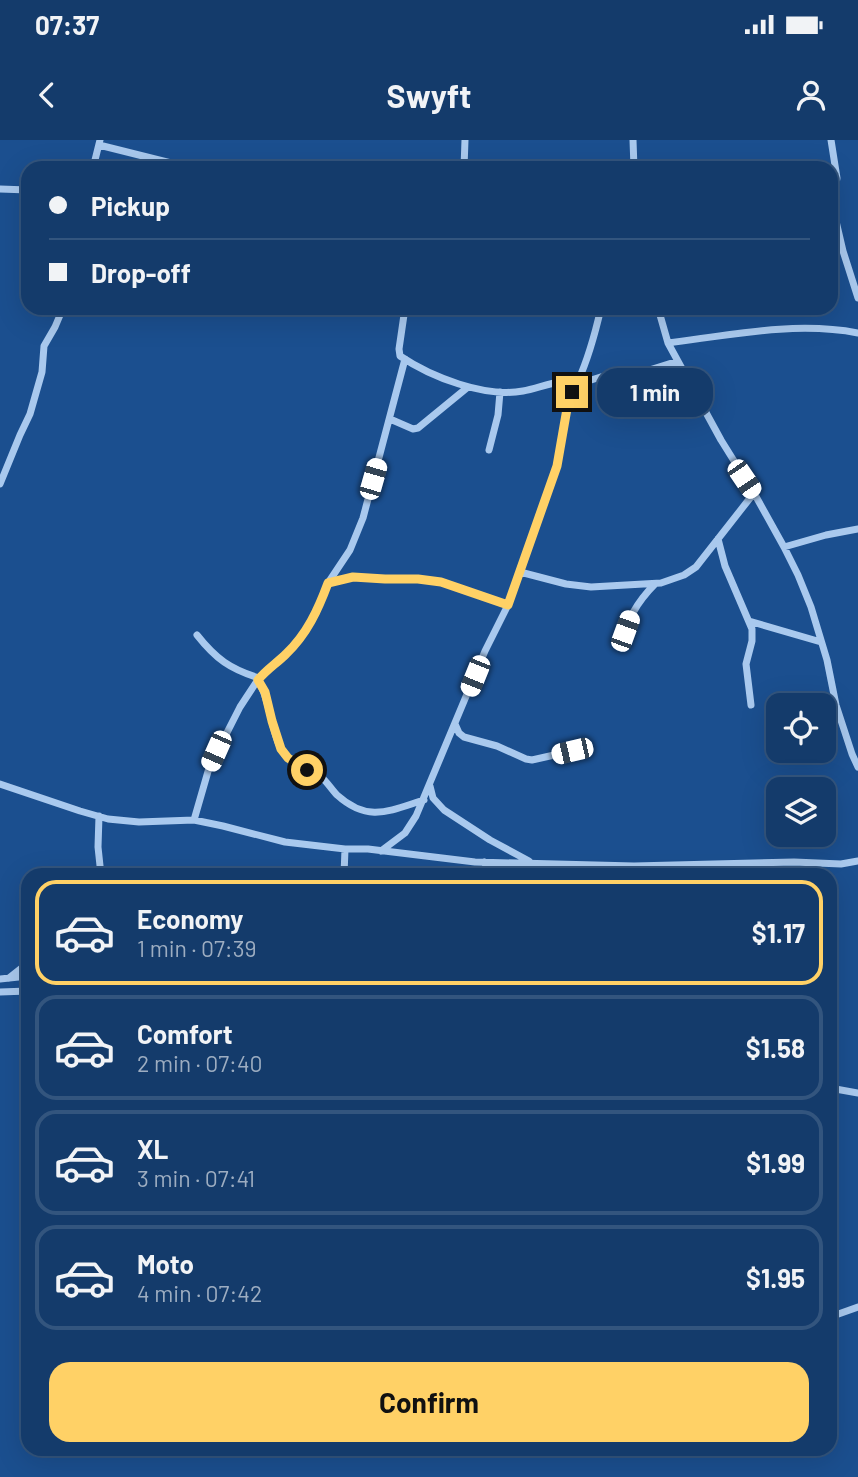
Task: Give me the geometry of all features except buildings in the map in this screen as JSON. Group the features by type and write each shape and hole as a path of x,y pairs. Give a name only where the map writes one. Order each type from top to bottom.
{"street":[{"path":"464,161 465,140"},
{"path":"633,140 634,161"},
{"path":"831,140 834,161"},
{"path":"95,161 100,142 166,161"},
{"path":"0,189 21,190"},
{"path":"838,229 858,298"},
{"path":"0,484 30,414 42,372 44,346 60,315"},
{"path":"404,315 400,356 423,370 484,391 522,391 560,382 580,382 607,375 643,372 678,361"},
{"path":"380,851 405,833 416,816 497,623 508,605 557,466 568,403 580,382 600,315"},
{"path":"660,315 668,343 784,547 806,597 827,660 836,705 858,766"},
{"path":"668,343 774,330 838,329 858,333"},
{"path":"194,820 209,768 240,707 258,679 300,639 316,613 328,583 356,537 405,359"},
{"path":"390,419 413,429 418,428 468,387"},
{"path":"489,450 498,415 500,392"},
{"path":"520,572 566,584 591,587 661,583 673,579 696,567 754,493"},
{"path":"784,547 858,529"},
{"path":"718,539 724,566 752,629 746,664 751,705"},
{"path":"328,583 353,577 418,579 441,582 508,605"},
{"path":"619,645 630,615 654,583"},
{"path":"749,621 821,642"},
{"path":"197,635 216,658 258,679 265,692 281,749 295,764 320,776 343,800 367,812 377,813 389,812 424,800"},
{"path":"455,724 464,737 497,746 526,759 572,751"},
{"path":"0,784 108,819 139,822 194,820 285,842 484,862 634,866 794,862 841,864 858,861"},
{"path":"430,784 433,798 444,810 532,863"},
{"path":"99,816 100,868"},
{"path":"344,868 345,849"},
{"path":"484,862 487,868"},
{"path":"677,868 680,864"},
{"path":"9,978 21,969"},
{"path":"0,979 21,977"},
{"path":"0,992 21,991"},
{"path":"837,1089 858,1093"},
{"path":"837,1314 858,1307"}],"route":[{"path":"307,770 295,764 281,749 265,692 258,680 300,639 316,613 328,583 353,577 418,579 441,582 508,605 557,466 572,392"}]}
